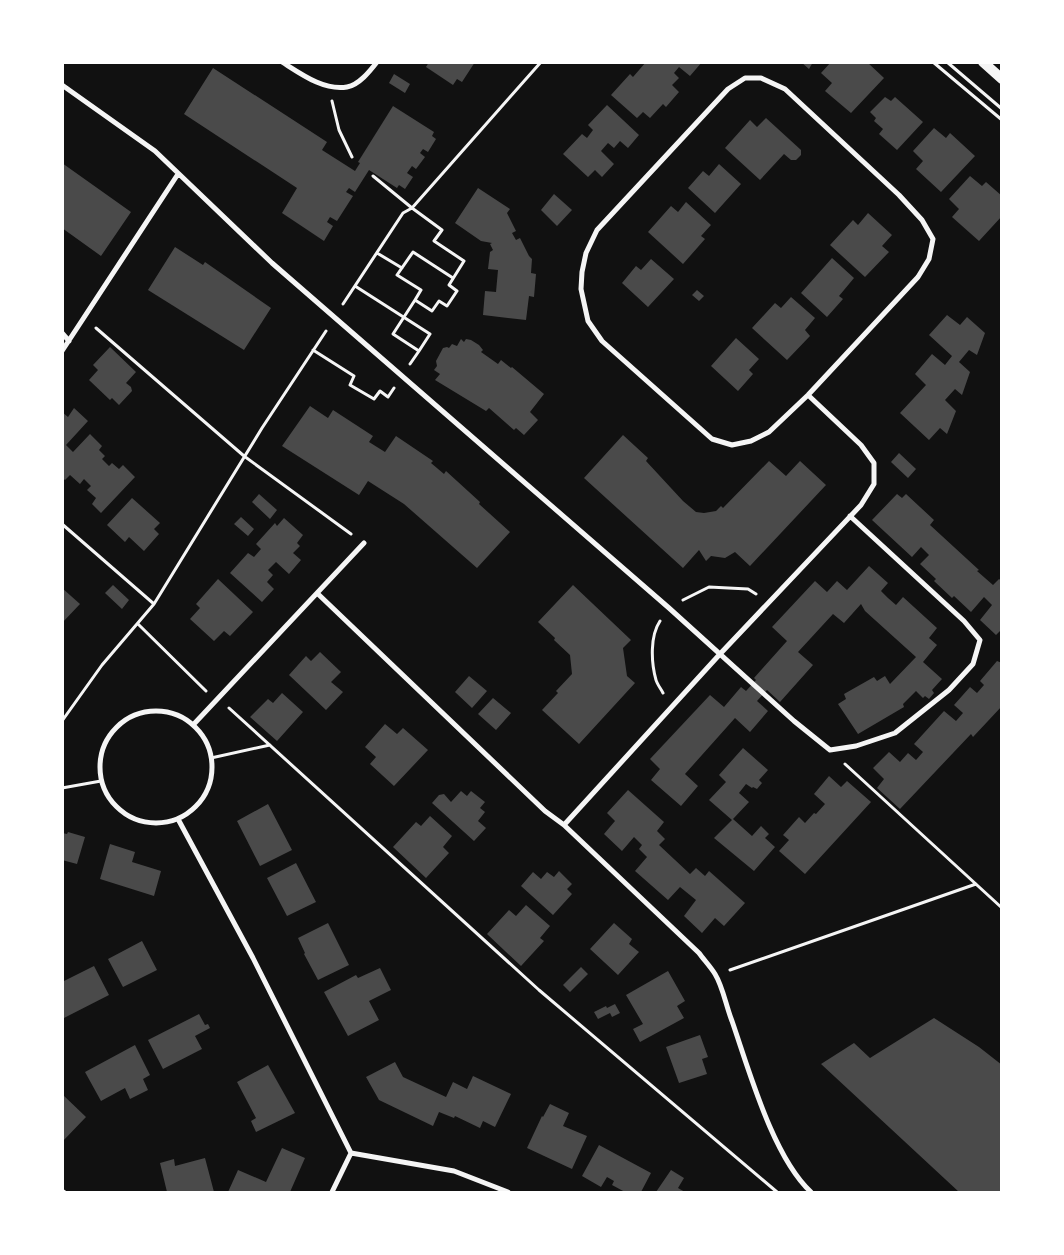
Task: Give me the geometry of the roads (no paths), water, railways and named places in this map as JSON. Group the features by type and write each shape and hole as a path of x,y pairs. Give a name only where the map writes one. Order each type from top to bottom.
{"main road":[{"path":"983,62 1002,79"}],"street":[{"path":"282,62 305,77 328,86 348,87 365,76 377,62"},
{"path":"744,78 761,78 786,89 899,195 922,220 933,239 929,259 918,277 808,395 769,432 751,441 732,444 712,439 602,341 588,321 581,289 586,253 597,230 728,89 744,78"},
{"path":"62,85 154,151 272,263 720,654 794,721 830,750 856,746 894,733 948,690 973,664 980,640 964,620 850,516"},
{"path":"62,351 178,174"},
{"path":"62,333 69,341"},
{"path":"564,825 720,654 861,505 874,484 874,463 861,445 808,395"},
{"path":"194,725 364,543"},
{"path":"317,593 545,811 564,825 699,953 716,975 766,1114 788,1163 805,1186 812,1192"},
{"path":"161,711 178,716 194,725 205,740 211,758 212,776 206,794 194,809 178,819 162,823 146,823 131,818 118,808 107,796 102,781 100,763 104,746 113,731 127,719 144,712 161,711"},
{"path":"178,819 253,958 351,1153"},
{"path":"332,1192 351,1153"},
{"path":"351,1153 454,1171 508,1192"}]}
